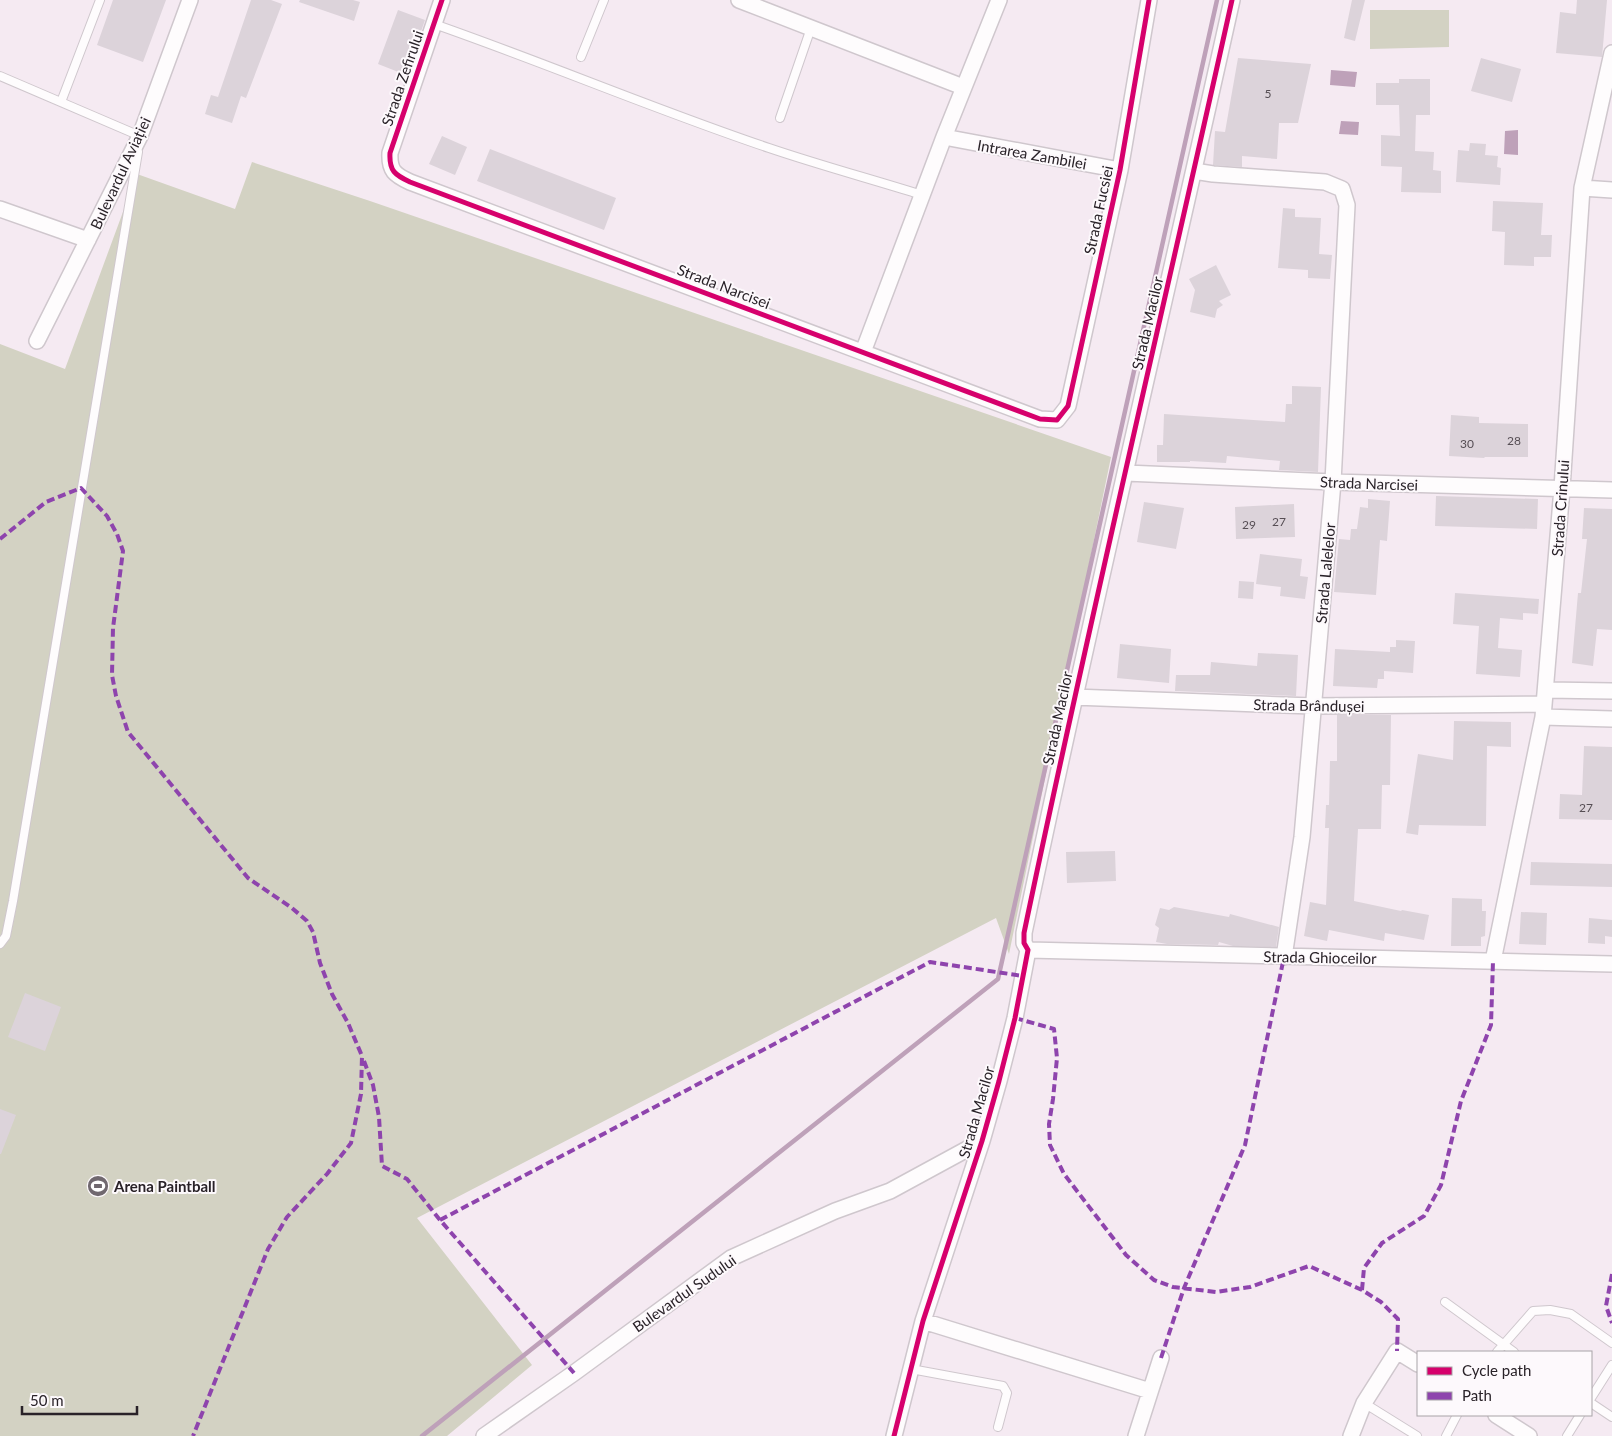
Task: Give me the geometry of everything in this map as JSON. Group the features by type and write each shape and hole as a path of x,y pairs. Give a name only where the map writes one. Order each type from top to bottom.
{"street":[{"name":"Bulevardul Aviației","path":"37,340 140,136 190,0"},
{"name":"Strada Zefirului","path":"389,165 390,153 442,0"},
{"path":"739,0 963,87"},
{"path":"863,352 963,87 999,0"},
{"name":"Strada Fucsiei","path":"1057,420 1068,406 1120,170 1149,0"},
{"name":"Strada Macilor","path":"894,1436 923,1321 982,1141 1012,1027 1028,950 1024,943 1024,933 1074,697 1232,0"},
{"name":"Strada Crinului","path":"1493,962 1545,704 1562,488 1582,188 1612,53"},
{"name":"Intrarea Zambilei","path":"944,138 1120,170"},
{"name":"Strada Narcisei","path":"389,165 397,176 410,182 1040,419 1057,420"},
{"name":"Strada Lalelelor","path":"1194,171 1325,182 1342,189 1347,204 1333,482 1302,838 1284,957"},
{"path":"1582,188 1612,190"},
{"path":"0,209 88,240"},
{"name":"Strada Narcisei","path":"1126,473 1333,482 1612,490"},
{"name":"Strada Brândușei","path":"1074,697 1312,706 1545,704 1612,692"},
{"name":"Strada Brândușei","path":"1545,704 1612,719"},
{"name":"Strada Ghioceilor","path":"1028,950 1612,964"},
{"name":"Bulevardul Sudului","path":"484,1436 574,1373 731,1258 836,1211 890,1192 982,1141"},
{"path":"923,1321 1150,1391"},
{"path":"1351,1436 1364,1403 1397,1350 1417,1363"},
{"path":"1136,1436 1161,1358"},
{"path":"1497,1416 1523,1434"}],"lane":[{"path":"61,102 100,0"},
{"path":"581,57 604,0"},
{"path":"434,24 770,148 922,195"},
{"path":"780,118 811,28"},
{"path":"0,76 140,136 13,901 6,936 0,944"},
{"path":"1444,1302 1512,1351"},
{"path":"1498,1351 1533,1311 1550,1310 1571,1314 1612,1343"},
{"path":"1592,1396 1612,1365"},
{"path":"911,1370 1003,1386 1007,1393 998,1427"},
{"path":"1364,1403 1417,1436"},
{"path":"1592,1404 1612,1416"},
{"path":"1446,1436 1456,1416"},
{"path":"1567,1436 1579,1416"}],"shaded area":[{"path":"1370,10 1449,10 1449,47 1370,49"},
{"path":"1331,70 1357,72 1355,87 1330,85"},
{"path":"1341,121 1359,122 1358,135 1339,134"},
{"path":"1518,130 1518,155 1504,154 1505,131"},
{"path":"252,162 1111,457 1009,954 996,918 417,1218 532,1365 447,1436 0,1436 0,344 65,369 137,174 235,209"}],"building":[{"path":"113,0 166,0 143,62 97,45"},
{"path":"251,0 271,0 282,4 246,98 241,96 232,123 205,114 211,95 218,97"},
{"path":"300,0 353,0 360,2 354,21 299,2"},
{"path":"1352,0 1365,0 1355,41 1344,38"},
{"path":"1577,0 1607,0 1602,57 1556,53 1560,12 1576,14"},
{"path":"398,10 425,20 406,75 378,64"},
{"path":"1238,58 1311,64 1298,123 1279,123 1277,159 1242,156 1242,167 1213,165 1215,131 1225,132"},
{"path":"1481,58 1521,69 1512,102 1471,91"},
{"path":"1399,79 1430,79 1430,115 1416,115 1415,151 1434,152 1433,170 1441,171 1441,193 1401,192 1402,167 1381,166 1381,135 1400,136 1399,105 1376,105 1376,83 1399,83"},
{"path":"442,136 467,147 455,175 429,164"},
{"path":"1470,143 1486,144 1485,155 1498,156 1497,167 1501,168 1500,185 1456,182 1458,150 1469,151"},
{"path":"490,149 616,198 604,230 477,181"},
{"path":"1493,201 1543,203 1541,235 1552,235 1551,257 1534,257 1534,266 1504,265 1505,232 1492,231"},
{"path":"1283,208 1295,209 1295,217 1321,218 1319,254 1332,255 1330,279 1308,278 1308,270 1278,268"},
{"path":"1216,265 1231,295 1219,301 1223,305 1217,309 1215,318 1190,312 1195,290 1189,279"},
{"path":"1292,386 1321,387 1318,472 1279,470 1280,461 1227,456 1226,463 1157,462 1157,445 1163,445 1164,414 1285,422 1286,404 1292,404"},
{"path":"1451,415 1479,417 1479,423 1528,424 1528,457 1484,458 1449,456"},
{"path":"1436,496 1538,499 1537,529 1435,526"},
{"path":"1368,499 1390,501 1387,541 1380,540 1376,595 1334,592 1339,539 1350,540 1351,529 1357,529 1360,507 1368,508"},
{"path":"1144,502 1184,508 1176,549 1137,542"},
{"path":"1294,504 1295,537 1236,539 1235,507"},
{"path":"1584,508 1612,509 1612,630 1597,629 1593,666 1572,663 1578,593 1581,593 1587,539 1582,539"},
{"path":"1260,554 1302,559 1300,576 1308,577 1305,599 1280,596 1281,587 1256,584"},
{"path":"1239,581 1254,582 1253,599 1238,598"},
{"path":"1455,593 1539,599 1538,614 1523,613 1523,620 1500,618 1498,648 1522,650 1520,677 1476,674 1479,626 1453,624"},
{"path":"1396,640 1415,641 1413,673 1384,671 1384,679 1378,679 1377,688 1333,686 1335,649 1390,652 1390,647 1396,647"},
{"path":"1120,644 1171,649 1169,683 1117,678"},
{"path":"1258,653 1298,655 1296,696 1175,691 1176,675 1210,675 1211,662 1257,666"},
{"path":"1337,715 1391,715 1390,785 1382,785 1381,829 1358,829 1354,901 1429,915 1424,940 1385,933 1384,941 1329,930 1327,941 1304,936 1310,902 1326,905 1329,828 1325,828 1326,805 1329,805 1330,761 1337,761"},
{"path":"1454,721 1511,722 1511,747 1487,746 1486,826 1419,825 1418,835 1406,833 1418,754 1453,760"},
{"path":"1584,746 1612,747 1612,820 1559,819 1560,794 1582,795"},
{"path":"1115,851 1116,881 1067,883 1066,852"},
{"path":"1531,862 1612,864 1612,887 1530,885"},
{"path":"1452,898 1482,899 1482,911 1486,911 1485,936 1481,937 1481,946 1451,946"},
{"path":"1174,907 1229,917 1230,914 1279,927 1276,947 1233,946 1219,942 1218,945 1156,942 1159,928 1155,925 1160,908 1169,910"},
{"path":"1521,912 1547,913 1546,945 1519,944"},
{"path":"1589,918 1612,920 1612,937 1605,936 1605,944 1588,943"},
{"path":"25,993 61,1007 45,1051 8,1037"},
{"path":"0,1109 16,1115 1,1154 0,1154"}],"waterway":[{"path":"422,1436 998,979 1217,0"}],"marked path":[{"path":"0,539 46,502 81,488 107,516 117,534 123,551 113,628 112,675 116,696 128,732 248,878 292,908 307,921 313,932 320,963 332,994 348,1023 362,1056 361,1094 351,1143 327,1174 287,1217 268,1249 193,1436"},
{"path":"1161,1358 1184,1288 1245,1145 1284,957"},
{"path":"1362,1290 1364,1268 1382,1243 1424,1216 1441,1185 1461,1101 1491,1025 1493,961"},
{"path":"440,1220 930,962 1023,976"},
{"path":"1015,1018 1054,1029 1057,1058 1049,1124 1050,1145 1064,1174 1126,1255 1154,1280 1173,1287 1216,1292 1250,1287 1309,1266 1362,1290 1381,1302 1398,1319 1397,1351"},
{"path":"364,1061 373,1085 379,1117 382,1166 407,1179 440,1220 574,1373"},
{"path":"1612,1274 1606,1306 1612,1323"}],"cycle path":[{"path":"442,0 390,153 392,168 400,177 1040,419 1057,420 1068,406 1120,170 1149,0"},
{"path":"894,1436 923,1321 982,1141 1015,1018 1028,950 1024,943 1024,933 1100,583 1232,0"}],"place":[{"name":"Arena Paintball","path":"98,1186"}]}
